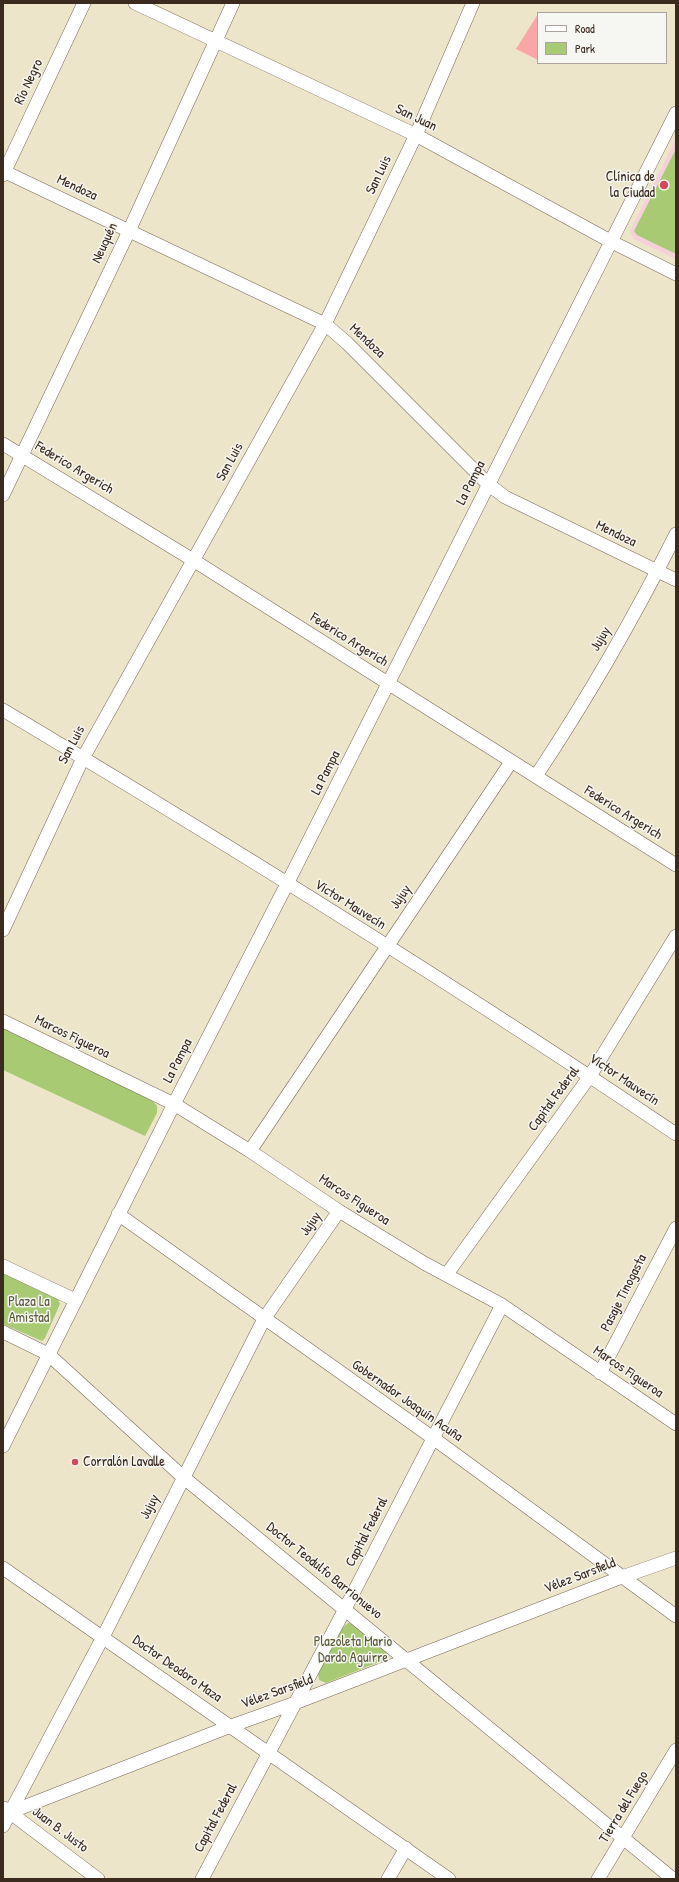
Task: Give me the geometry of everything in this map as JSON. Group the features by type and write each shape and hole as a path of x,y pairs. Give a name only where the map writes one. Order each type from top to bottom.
{"street":[{"name":"Río Negro","path":"4,172 84,3"},
{"name":"San Juan","path":"135,3 416,135 612,242 676,274"},
{"name":"Neuquén","path":"3,495 129,231 234,3"},
{"name":"San Luis","path":"3,930 83,758 325,324 416,135 473,3"},
{"name":"La Pampa","path":"3,1446 118,1214 288,884 676,113"},
{"name":"Mendoza","path":"4,172 325,324 347,343 488,484 505,497 676,580"},
{"name":"Federico Argerich","path":"3,444 193,560 676,865"},
{"name":"Jujuy","path":"536,776 575,717 657,571 676,534"},
{"name":"Víctor Mauvecín","path":"3,710 288,884 590,1076 676,1134"},
{"name":"Jujuy","path":"250,1151 511,762"},
{"name":"Capital Federal","path":"447,1274 590,1076 676,936"},
{"name":"Marcos Figueroa","path":"3,1021 174,1104 250,1151 339,1211 424,1263 447,1274 502,1305 676,1424"},
{"name":"Jujuy","path":"3,1826 5,1811 103,1637 264,1319 339,1211"},
{"name":"Gobernador Joaquín Acuña","path":"118,1214 433,1438 676,1616"},
{"name":"Pasaje Tinogasta","path":"600,1373 676,1228"},
{"path":"3,1266 75,1300"},
{"name":"Capital Federal","path":"202,1879 345,1609 502,1305"},
{"name":"Doctor Teodulfo Barrionuevo","path":"3,1332 48,1354 183,1477 673,1879"},
{"name":"Vélez Sarsfield","path":"5,1811 295,1703 622,1577 676,1558"},
{"name":"Doctor Deodoro Maza","path":"3,1568 449,1879"},
{"name":"Tierra del Fuego","path":"598,1879 676,1750"},
{"name":"Juan B. Justo","path":"5,1811 98,1879"},
{"path":"388,1879 406,1848"}],"shaded area":[{"name":"Clínica de la Ciudad","path":"676,139 676,259 634,239 630,231"}],"green space":[{"name":"Clínica de la Ciudad","path":"676,149 676,254 637,235 634,231"},
{"path":"3,1028 151,1099 157,1106 157,1113 145,1136 3,1070"},
{"name":"Plaza La Amistad","path":"3,1272 58,1299 60,1304 45,1338 42,1341 3,1324"},
{"name":"Plazoleta Mario Dardo Aguirre","path":"348,1623 355,1624 386,1652 387,1656 384,1660 326,1683 319,1680 318,1672 342,1628"}],"building":[{"path":"537,16 537,60 516,49"}],"place":[{"name":"Clínica de la Ciudad","path":"664,185"},
{"name":"Corralón Lavalle","path":"75,1462"}]}
